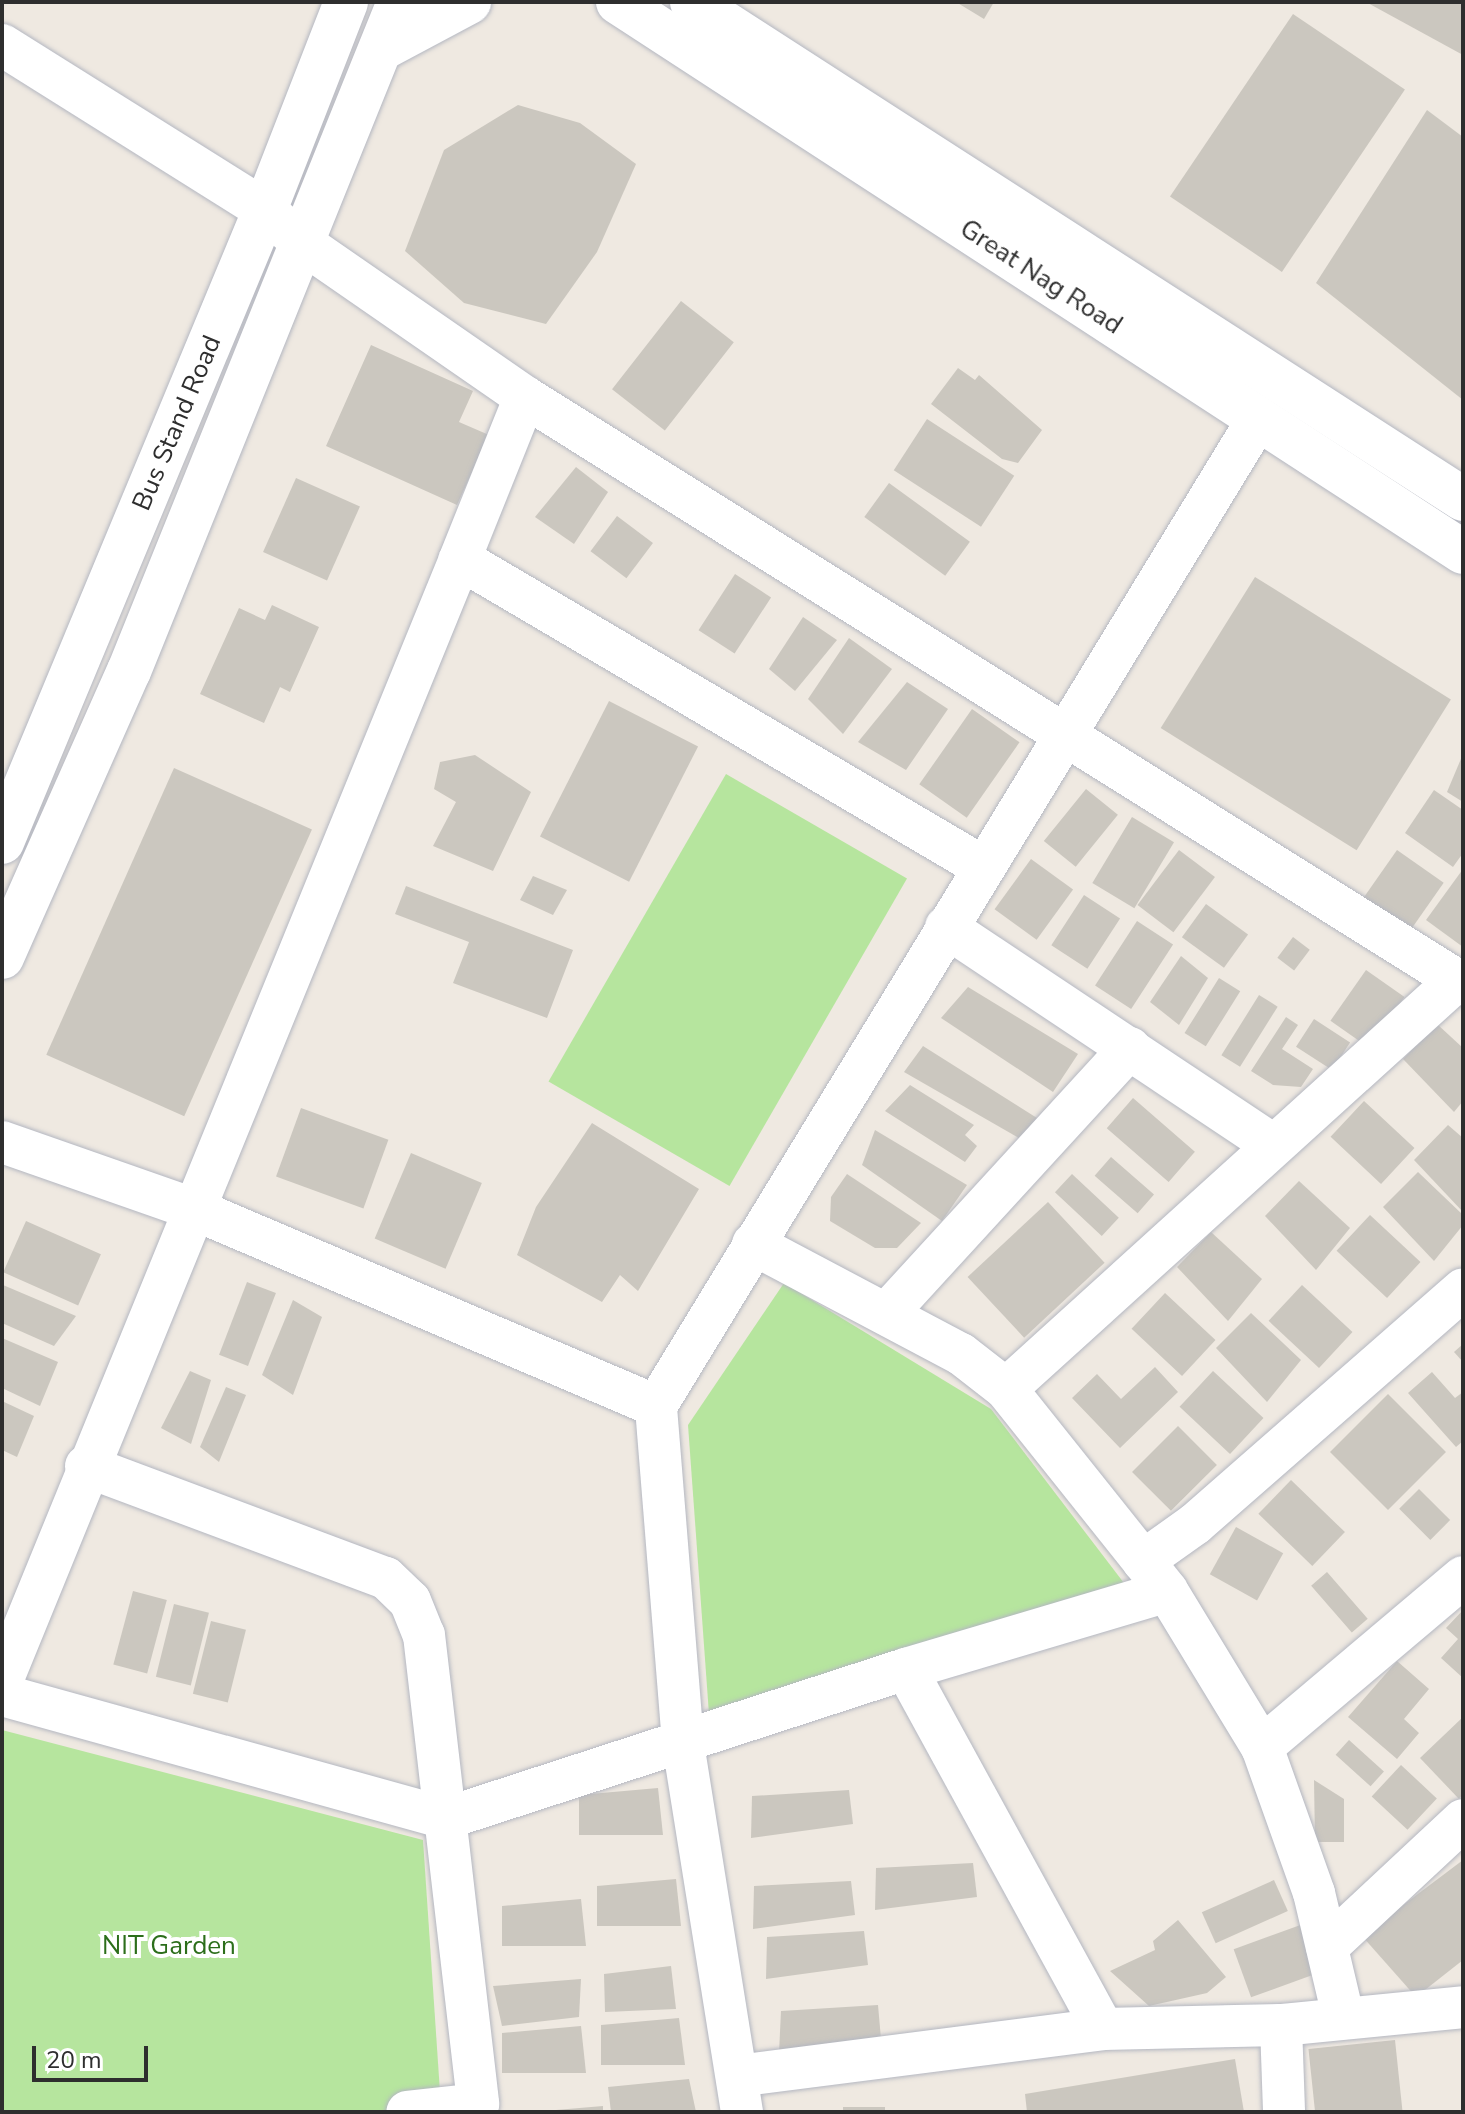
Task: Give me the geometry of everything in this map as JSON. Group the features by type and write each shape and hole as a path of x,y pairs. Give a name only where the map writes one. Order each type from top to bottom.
{"main road":[{"path":"2,957 129,671 399,2"},
{"path":"381,49 469,2"},
{"name":"Great Nag Road","path":"618,2 1463,552"},
{"name":"Great Nag Road","path":"692,2 1463,499"},
{"name":"Bus Stand Road","path":"2,842 265,210 333,13"}],"street":[{"path":"2,45 265,210 301,242 525,397 1460,982 1271,1144 1006,1389"},
{"path":"2,1681 86,1466 196,1210 525,397"},
{"path":"1258,419 656,1406 683,1743 739,2094 1103,2029 1281,2025 1343,2016 1463,2007"},
{"path":"460,559 983,867"},
{"path":"946,927 1271,1144"},
{"path":"888,1312 1130,1048"},
{"path":"2,1142 196,1210 656,1406"},
{"path":"753,1244 888,1312 961,1354 1006,1389 1155,1576 1262,1747 1314,1893 1343,2016"},
{"path":"2,1695 447,1818 906,1669 1155,1576 1195,1524 1463,1289"},
{"path":"86,1466 386,1578 410,1601 424,1635 479,2108 407,2112"},
{"path":"1262,1747 1463,1577"},
{"path":"906,1669 1103,2029"},
{"path":"1327,1947 1463,1820"},
{"path":"1281,2025 1284,2112"}],"green space":[{"path":"726,774 907,878 729,1186 548,1081"},
{"path":"784,1283 991,1409 1127,1587 709,1714 688,1425"},
{"name":"NIT Garden","path":"2,1730 423,1840 441,2107 378,2112 2,2112"}],"building":[{"path":"956,2 994,2 984,19"},
{"path":"1366,2 1463,2 1463,55"},
{"path":"1293,14 1405,89 1282,272 1170,196"},
{"path":"518,105 580,123 636,164 597,252 546,324 464,303 405,251 444,150"},
{"path":"1427,110 1463,137 1463,400 1316,283"},
{"path":"681,301 734,342 665,431 612,389"},
{"path":"371,345 473,391 459,422 489,435 457,505 326,446"},
{"path":"958,368 975,380 979,375 1042,430 1018,463 1002,459 931,404"},
{"path":"927,419 1014,476 981,527 894,470"},
{"path":"576,467 608,492 574,544 535,517"},
{"path":"296,478 360,506 327,580 263,552"},
{"path":"889,483 970,542 945,576 864,517"},
{"path":"617,516 653,543 626,578 591,551"},
{"path":"735,574 771,597 735,654 699,630"},
{"path":"1255,577 1451,699 1357,850 1161,728"},
{"path":"272,605 319,627 290,692 280,687 264,723 200,694 239,608 265,620"},
{"path":"803,617 837,640 795,691 769,669"},
{"path":"849,638 892,669 843,734 808,699"},
{"path":"907,682 948,709 906,770 858,742"},
{"path":"609,701 698,746 629,882 540,836"},
{"path":"972,709 1020,742 967,818 919,784"},
{"path":"1463,754 1463,802 1447,792"},
{"path":"475,755 531,792 493,871 433,846 456,802 434,789 440,762"},
{"path":"174,768 312,829 184,1116 46,1055"},
{"path":"1086,789 1118,815 1076,867 1044,841"},
{"path":"1434,790 1463,810 1463,853 1453,867 1405,833"},
{"path":"1132,817 1174,842 1134,908 1092,883"},
{"path":"1179,850 1215,877 1173,932 1137,905"},
{"path":"1397,850 1444,883 1406,936 1360,903"},
{"path":"1031,859 1073,890 1037,940 995,909"},
{"path":"1463,869 1463,947 1426,920"},
{"path":"533,876 567,890 553,915 520,900"},
{"path":"406,886 573,950 547,1018 453,983 469,942 395,914"},
{"path":"1084,895 1120,918 1087,969 1051,945"},
{"path":"1206,904 1248,935 1224,968 1182,937"},
{"path":"1137,921 1173,944 1131,1009 1095,986"},
{"path":"1293,937 1310,950 1294,970 1277,958"},
{"path":"1181,956 1208,978 1179,1025 1150,1002"},
{"path":"1366,970 1405,997 1369,1048 1330,1021"},
{"path":"1219,978 1240,991 1206,1046 1185,1033"},
{"path":"968,987 1078,1054 1053,1092 941,1018"},
{"path":"1259,995 1278,1007 1240,1067 1221,1055"},
{"path":"1286,1017 1298,1025 1282,1049 1313,1069 1301,1087 1273,1085 1251,1071"},
{"path":"1314,1019 1350,1042 1332,1070 1296,1047"},
{"path":"1437,1024 1463,1048 1463,1101 1454,1112 1403,1059"},
{"path":"923,1046 1037,1118 1024,1141 904,1072"},
{"path":"910,1085 974,1125 965,1135 977,1146 965,1162 885,1111"},
{"path":"1133,1098 1195,1152 1169,1182 1107,1128"},
{"path":"1364,1101 1414,1148 1381,1184 1331,1137"},
{"path":"301,1108 388,1140 363,1208 276,1177"},
{"path":"592,1123 699,1189 638,1291 620,1275 602,1302 517,1255 536,1207"},
{"path":"1448,1125 1463,1138 1463,1212 1414,1160"},
{"path":"875,1130 967,1185 942,1221 862,1165"},
{"path":"411,1153 482,1183 446,1269 375,1239"},
{"path":"1111,1157 1154,1194 1138,1213 1095,1176"},
{"path":"1418,1172 1463,1215 1463,1225 1434,1261 1383,1207"},
{"path":"847,1174 921,1223 897,1248 875,1248 830,1221 831,1197"},
{"path":"1072,1174 1119,1218 1102,1236 1055,1192"},
{"path":"1299,1181 1350,1228 1316,1270 1265,1216"},
{"path":"1048,1202 1105,1263 1024,1338 968,1277"},
{"path":"1370,1215 1420,1262 1387,1298 1337,1251"},
{"path":"26,1221 101,1254 78,1306 3,1272"},
{"path":"1211,1232 1262,1279 1228,1321 1177,1267"},
{"path":"247,1282 276,1293 248,1366 219,1355"},
{"path":"1302,1285 1352,1332 1319,1368 1269,1321"},
{"path":"2,1286 76,1316 54,1346 2,1323"},
{"path":"1165,1293 1215,1340 1182,1376 1132,1329"},
{"path":"293,1300 322,1317 293,1395 262,1375"},
{"path":"1251,1313 1301,1360 1267,1402 1216,1348"},
{"path":"2,1338 58,1362 40,1406 2,1388"},
{"path":"1463,1344 1463,1362 1454,1352"},
{"path":"1155,1367 1178,1392 1120,1448 1072,1398 1097,1374 1121,1399"},
{"path":"190,1371 211,1380 191,1444 161,1428"},
{"path":"1213,1371 1263,1418 1230,1454 1180,1407"},
{"path":"1432,1372 1455,1398 1463,1392 1463,1441 1456,1447 1408,1393"},
{"path":"226,1387 246,1395 219,1462 200,1447"},
{"path":"1388,1394 1446,1452 1388,1510 1330,1452"},
{"path":"2,1401 34,1416 17,1457 2,1450"},
{"path":"1178,1426 1217,1465 1171,1511 1132,1472"},
{"path":"1291,1480 1345,1532 1312,1566 1258,1514"},
{"path":"1419,1489 1450,1520 1430,1540 1399,1509"},
{"path":"1236,1527 1283,1553 1257,1600 1210,1574"},
{"path":"1327,1572 1368,1619 1352,1633 1311,1586"},
{"path":"133,1591 167,1600 147,1673 113,1664"},
{"path":"174,1604 209,1613 191,1685 156,1677"},
{"path":"1463,1610 1463,1678 1441,1658 1458,1639 1446,1628"},
{"path":"211,1621 246,1630 228,1702 193,1694"},
{"path":"1397,1661 1429,1689 1404,1719 1419,1733 1397,1759 1348,1717"},
{"path":"1463,1717 1463,1794 1459,1799 1420,1758"},
{"path":"1349,1740 1384,1771 1371,1786 1336,1755"},
{"path":"1401,1765 1437,1798 1408,1830 1372,1796"},
{"path":"1314,1780 1344,1799 1344,1842 1315,1842"},
{"path":"658,1788 663,1835 579,1835 579,1795"},
{"path":"849,1790 853,1824 751,1838 752,1796"},
{"path":"1463,1860 1463,1960 1416,1997 1362,1936"},
{"path":"973,1863 977,1897 875,1910 876,1868"},
{"path":"676,1879 681,1926 597,1926 597,1886"},
{"path":"1274,1880 1288,1911 1216,1943 1202,1912"},
{"path":"851,1881 855,1915 753,1929 754,1886"},
{"path":"581,1899 586,1946 502,1946 502,1906"},
{"path":"1178,1920 1226,1977 1207,1993 1149,2006 1110,1971 1155,1950 1153,1941"},
{"path":"1306,1923 1323,1971 1251,1997 1234,1949"},
{"path":"864,1931 868,1965 766,1979 767,1937"},
{"path":"671,1966 676,2009 605,2012 604,1974"},
{"path":"581,1979 579,2017 502,2026 493,1986"},
{"path":"878,2005 881,2039 779,2053 781,2011"},
{"path":"679,2018 685,2065 601,2065 601,2025"},
{"path":"581,2026 586,2073 502,2073 502,2033"},
{"path":"1395,2040 1403,2112 1315,2112 1308,2049"},
{"path":"1235,2059 1244,2112 1027,2112 1025,2094"},
{"path":"689,2079 696,2112 611,2112 608,2087"},
{"path":"603,2106 603,2112 556,2112 556,2110"},
{"path":"843,2107 885,2107 885,2112 843,2112"}]}
